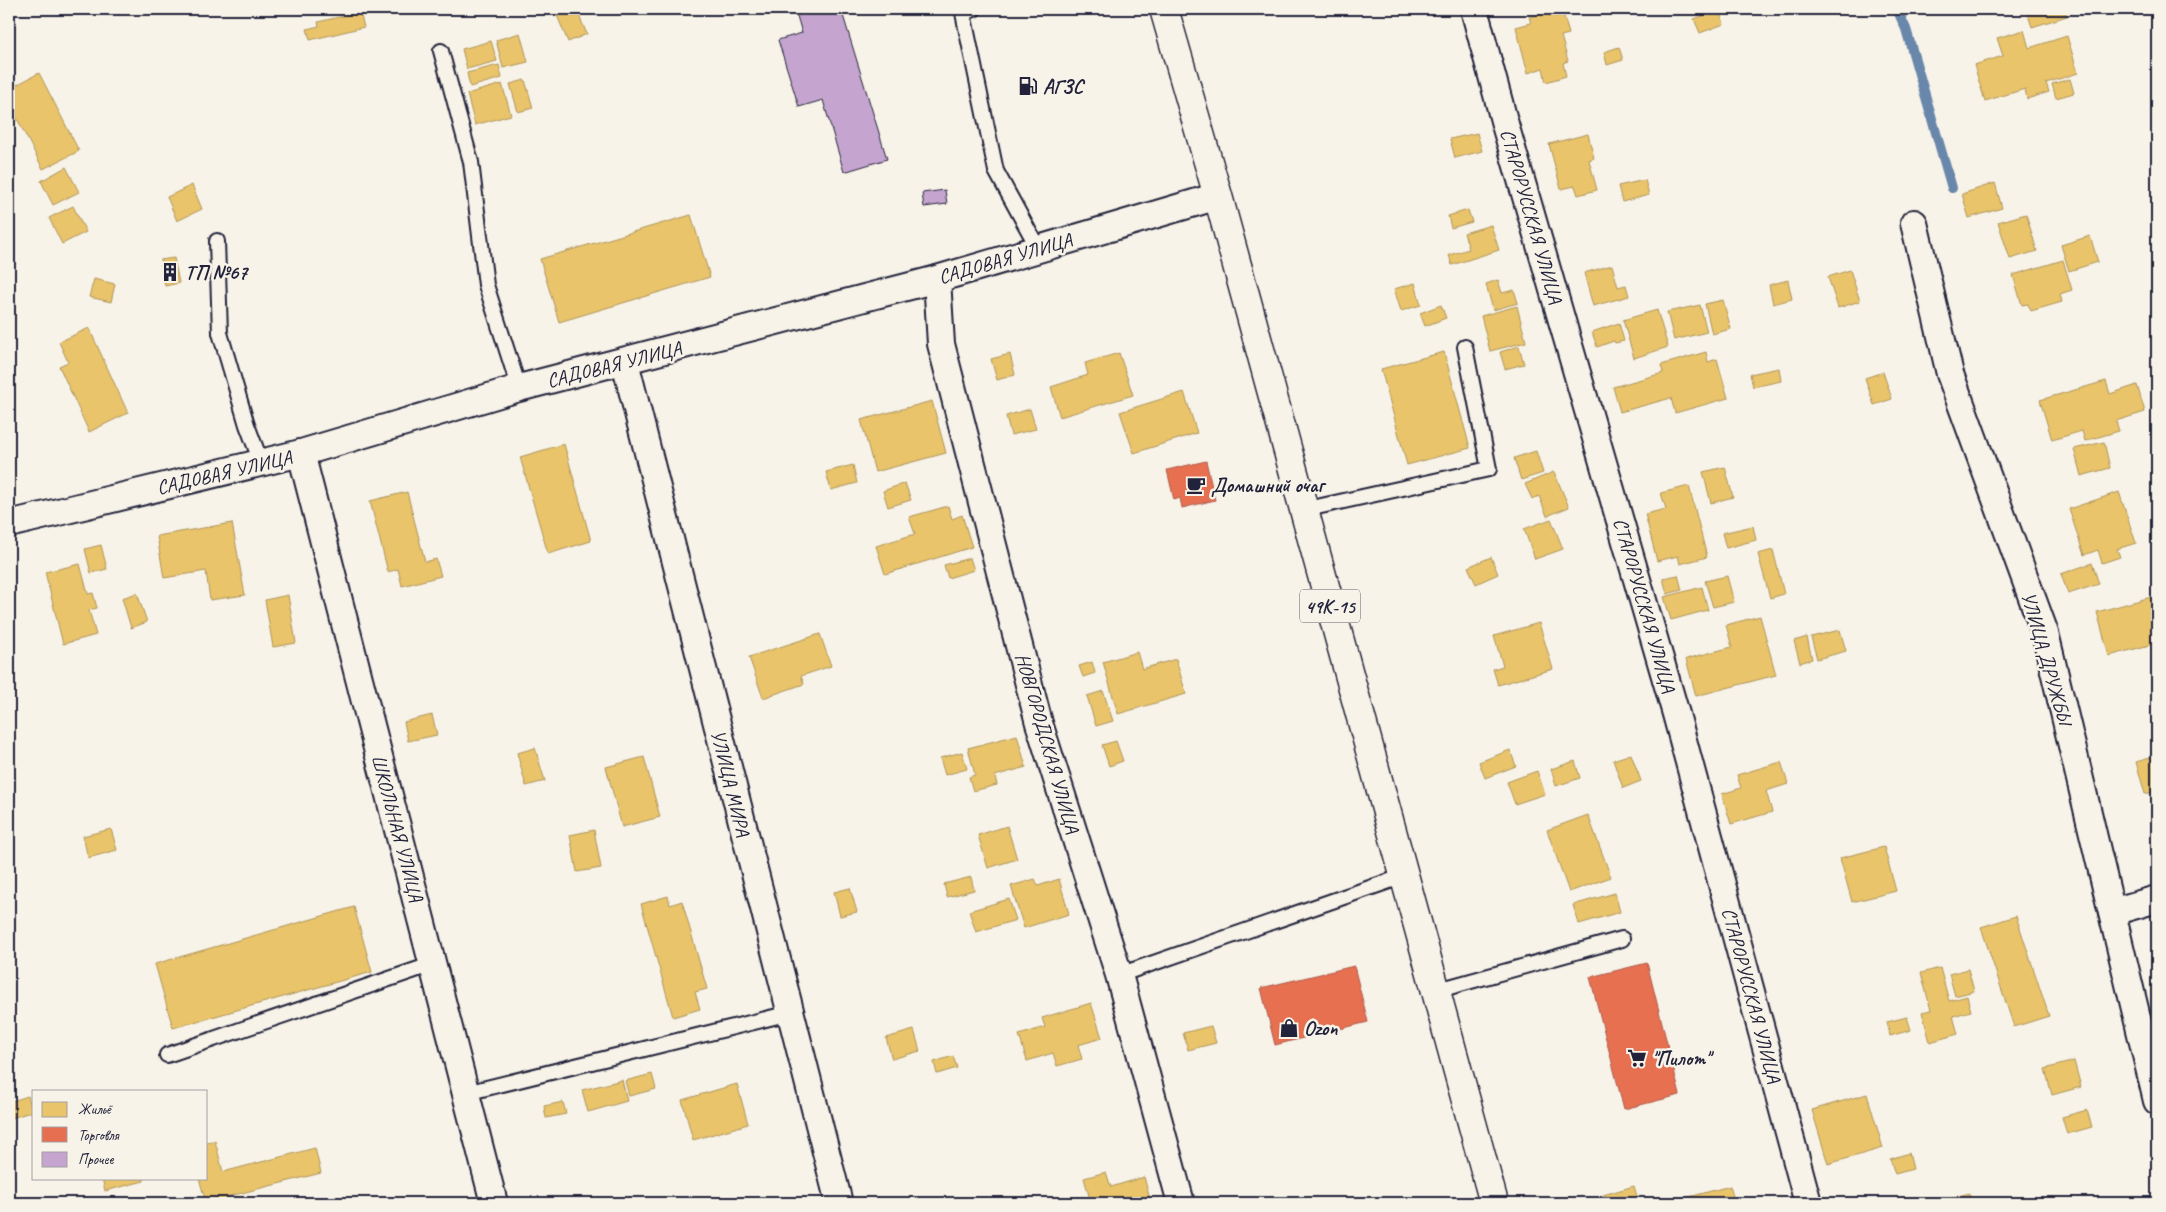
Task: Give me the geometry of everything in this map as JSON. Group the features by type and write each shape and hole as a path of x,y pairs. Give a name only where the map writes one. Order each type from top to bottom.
{"main road":[{"name":"49К-15","path":"1164,9 1218,196 1494,1203"}],"street":[{"name":"СТАРОРУССКАЯ УЛИЦА","path":"1474,9 1506,128 1676,714 1808,1203"},
{"name":"САДОВАЯ УЛИЦА","path":"9,524 301,453 519,388 625,362 936,279 1218,196"},
{"name":"УЛИЦА ДРУЖБЫ","path":"1914,223 1950,374 2044,634 2157,1101"},
{"name":"НОВГОРОДСКАЯ УЛИЦА","path":"936,279 941,344 1032,695 1119,975 1181,1203"},
{"name":"УЛИЦА МИРА","path":"625,362 840,1203"},
{"name":"ШКОЛЬНАЯ УЛИЦА","path":"301,453 494,1203"},
{"path":"2112,912 2157,899"}],"lane":[{"path":"974,9 962,14 996,171 1038,248"},
{"path":"441,51 471,162 486,285 519,388"},
{"path":"217,241 220,334 247,425 261,462"},
{"path":"1303,510 1489,470 1465,347"},
{"path":"1119,975 1404,876"},
{"path":"1435,991 1622,939"},
{"path":"167,1055 433,964"},
{"path":"466,1093 790,1013"}],"building: Жильё":[{"path":"566,9 576,9 587,34 568,42 556,13"},
{"path":"1562,9 1569,34 1561,36 1568,61 1563,63 1566,76 1546,82 1543,68 1528,73 1516,27 1531,23 1529,17"},
{"path":"2026,9 2064,9 2067,16 2032,27"},
{"path":"1719,10 1724,24 1700,33 1694,19"},
{"path":"360,12 364,27 310,40 307,29 319,26 318,22"},
{"path":"2024,30 2029,48 2067,36 2078,73 2046,83 2049,92 2027,99 2025,89 1985,101 1974,65 2003,56 1997,38"},
{"path":"520,33 528,62 503,68 496,40"},
{"path":"491,41 497,61 467,69 462,49"},
{"path":"1619,47 1623,60 1607,65 1604,52"},
{"path":"499,65 502,78 470,87 467,73"},
{"path":"39,73 79,151 43,169 9,103 9,89"},
{"path":"2070,79 2074,93 2056,98 2052,84"},
{"path":"525,80 533,108 518,112 510,84"},
{"path":"502,84 511,115 475,125 467,94"},
{"path":"1477,133 1482,151 1455,158 1450,139"},
{"path":"1588,134 1594,158 1589,160 1597,190 1578,195 1575,186 1561,189 1549,144"},
{"path":"66,167 79,192 53,205 41,181"},
{"path":"1645,180 1649,195 1622,202 1618,186"},
{"path":"1995,183 2002,208 1969,218 1962,194"},
{"path":"192,185 202,209 177,221 167,197"},
{"path":"73,206 86,232 62,244 49,218"},
{"path":"1468,210 1472,222 1451,228 1448,216"},
{"path":"2026,214 2037,251 2010,259 1998,222"},
{"path":"691,215 710,277 559,322 540,259"},
{"path":"1491,225 1499,250 1452,265 1449,255 1469,249 1464,233"},
{"path":"2090,236 2098,262 2069,271 2061,245"},
{"name":"ТП №67","path":"174,258 179,283 165,286 160,260"},
{"path":"2063,260 2072,290 2060,294 2062,302 2031,311 2028,304 2022,305 2013,275"},
{"path":"1612,265 1618,287 1626,285 1629,296 1593,306 1584,273"},
{"path":"1850,270 1860,301 1838,308 1828,277"},
{"path":"94,279 115,284 111,302 89,297"},
{"path":"1498,280 1502,293 1514,290 1518,303 1493,310 1486,284"},
{"path":"1788,280 1792,299 1773,304 1769,285"},
{"path":"1415,283 1421,305 1401,311 1394,289"},
{"path":"1723,300 1731,329 1712,334 1705,304"},
{"path":"1441,305 1446,318 1425,326 1420,313"},
{"path":"1700,305 1707,332 1674,340 1667,312"},
{"path":"1517,306 1526,342 1490,351 1481,316"},
{"path":"1657,310 1668,347 1634,358 1623,320"},
{"path":"1619,323 1624,341 1615,343 1614,341 1597,347 1592,332"},
{"path":"89,328 128,413 89,432 59,366 68,362 59,342"},
{"path":"1519,346 1524,364 1505,369 1500,352"},
{"path":"1444,352 1470,448 1407,465 1381,369"},
{"path":"1706,352 1708,362 1717,359 1728,398 1675,413 1671,398 1620,412 1613,387 1663,373 1661,365"},
{"path":"1119,353 1133,395 1060,417 1051,387 1088,375 1085,363"},
{"path":"1010,354 1015,375 997,380 991,359"},
{"path":"1779,368 1781,381 1753,387 1750,374"},
{"path":"1883,372 1892,399 1874,405 1865,378"},
{"path":"2106,381 2110,394 2137,385 2145,412 2116,421 2119,431 2085,441 2082,431 2052,440 2040,400"},
{"path":"1184,392 1197,433 1134,453 1120,412"},
{"path":"932,401 946,453 875,472 861,420"},
{"path":"1030,409 1036,429 1011,435 1006,416"},
{"path":"2104,442 2110,468 2081,476 2074,449"},
{"path":"564,444 591,541 548,554 520,457"},
{"path":"1536,451 1543,473 1521,480 1514,458"},
{"path":"853,465 857,483 831,490 826,472"},
{"path":"1725,467 1733,497 1711,503 1703,472"},
{"path":"1554,472 1569,507 1547,516 1539,496 1532,499 1525,484"},
{"path":"905,483 911,500 888,507 883,491"},
{"path":"1689,486 1707,557 1680,564 1678,556 1657,561 1645,514 1666,509 1661,493"},
{"path":"407,492 425,562 436,559 441,576 402,586 398,569 388,572 370,501"},
{"path":"2119,492 2136,543 2117,549 2120,557 2102,563 2098,550 2084,555 2069,509"},
{"path":"948,506 952,519 962,515 972,547 885,574 876,546 915,534 909,517"},
{"path":"1551,519 1563,549 1535,559 1524,529"},
{"path":"232,523 245,595 210,600 206,571 164,578 157,536"},
{"path":"1753,526 1756,540 1726,548 1722,533"},
{"path":"101,545 107,569 91,573 85,549"},
{"path":"1773,550 1784,594 1770,598 1758,554"},
{"path":"1491,557 1498,574 1476,584 1468,567"},
{"path":"970,558 974,570 948,578 944,565"},
{"path":"2092,563 2099,584 2068,594 2061,574"},
{"path":"80,564 88,594 93,593 97,608 89,610 96,635 63,644 45,572"},
{"path":"1678,575 1682,590 1667,594 1663,578"},
{"path":"1727,576 1734,602 1713,607 1705,581"},
{"path":"1702,587 1708,610 1671,620 1664,597"},
{"path":"137,593 147,622 131,628 122,598"},
{"path":"288,595 296,643 273,647 265,600"},
{"path":"2151,597 2157,621 2157,643 2109,656 2097,612"},
{"path":"1760,616 1776,675 1696,696 1686,659 1732,647 1726,625"},
{"path":"1539,623 1553,669 1498,685 1493,669 1503,666 1494,636"},
{"path":"1840,630 1846,651 1817,659 1811,637"},
{"path":"820,634 831,666 801,676 804,684 763,698 749,657"},
{"path":"1807,637 1812,659 1800,663 1794,641"},
{"path":"1137,652 1142,669 1176,659 1186,694 1118,714 1103,662"},
{"path":"1092,662 1095,673 1083,677 1079,666"},
{"path":"1103,691 1113,721 1096,726 1087,696"},
{"path":"432,715 437,735 408,741 404,722"},
{"path":"1017,735 1026,767 995,776 997,785 973,791 969,777 975,775 968,748"},
{"path":"1116,741 1123,761 1109,766 1102,745"},
{"path":"535,748 545,781 526,786 517,753"},
{"path":"1510,750 1516,766 1485,778 1479,762"},
{"path":"962,752 967,769 945,775 940,758"},
{"path":"1631,754 1641,781 1623,788 1613,760"},
{"path":"2157,756 2157,791 2145,794 2136,762"},
{"path":"644,757 660,817 622,827 606,767"},
{"path":"1575,761 1580,778 1556,786 1551,769"},
{"path":"1781,762 1788,784 1766,791 1772,812 1731,824 1722,794 1741,788 1737,775"},
{"path":"1537,771 1545,794 1515,804 1507,782"},
{"path":"1588,815 1611,877 1569,892 1547,830"},
{"path":"1007,826 1017,859 988,868 978,835"},
{"path":"111,829 117,850 88,858 83,836"},
{"path":"594,830 601,868 577,872 570,835"},
{"path":"1884,847 1896,891 1852,902 1840,858"},
{"path":"971,877 974,890 947,897 944,884"},
{"path":"1035,879 1038,886 1059,879 1069,914 1024,928 1011,886"},
{"path":"850,888 857,912 840,916 834,892"},
{"path":"1615,893 1620,912 1579,924 1573,905"},
{"path":"668,896 670,905 682,901 707,989 695,992 700,1009 673,1017 641,904"},
{"path":"1009,899 1016,920 976,932 969,911"},
{"path":"354,907 372,972 173,1028 155,964"},
{"path":"2016,916 2049,1016 2014,1027 1981,927"},
{"path":"1940,968 1949,1001 1967,996 1971,1011 1953,1016 1958,1034 1930,1042 1922,1012 1931,1010 1921,973"},
{"path":"1968,969 1974,991 1955,996 1949,974"},
{"path":"1091,1003 1102,1038 1078,1045 1082,1059 1057,1066 1053,1053 1027,1061 1019,1035 1045,1027 1042,1018"},
{"path":"1907,1017 1911,1030 1890,1036 1887,1022"},
{"path":"1211,1026 1216,1043 1188,1050 1183,1033"},
{"path":"914,1030 920,1051 892,1059 886,1038"},
{"path":"953,1056 957,1068 937,1074 934,1062"},
{"path":"2074,1061 2081,1087 2052,1095 2045,1069"},
{"path":"652,1074 656,1089 629,1096 625,1081"},
{"path":"622,1080 627,1101 588,1112 582,1090"},
{"path":"737,1084 748,1124 693,1140 682,1100"},
{"path":"1867,1094 1883,1148 1828,1164 1812,1110"},
{"path":"28,1096 32,1111 9,1119 9,1102"},
{"path":"563,1102 566,1114 546,1118 544,1106"},
{"path":"2087,1110 2092,1127 2067,1134 2062,1117"},
{"path":"215,1141 223,1172 315,1148 321,1173 226,1197 228,1203 206,1203 200,1180 208,1180 208,1143"},
{"path":"1909,1153 1913,1169 1895,1174 1890,1159"},
{"path":"1106,1172 1111,1187 1144,1177 1151,1203 1091,1203 1084,1178"},
{"path":"102,1180 144,1180 144,1181 105,1191"},
{"path":"1634,1186 1639,1203 1605,1203 1603,1195"},
{"path":"1730,1186 1735,1203 1675,1203 1674,1201"},
{"path":"1969,1193 1972,1203 1936,1203"}],"building: Торговля":[{"path":"1206,461 1215,500 1182,508 1180,498 1174,500 1167,470"},
{"path":"1647,963 1680,1095 1624,1109 1590,977"},
{"path":"1354,966 1368,1022 1275,1045 1261,988"}],"building: Прочее":[{"path":"795,9 841,9 887,159 844,172 823,100 799,107 778,40 802,33"},
{"path":"945,190 947,204 924,207 922,193"}],"waterway":[{"path":"1897,9 1906,29 1952,188"}],"place":[{"name":"АГЗС","path":"1028,86"},
{"name":"ТП №67","path":"170,272"},
{"name":"Домашний очаг","path":"1196,485"},
{"name":"Ozon","path":"1289,1028"},
{"name":"\"Пилот\"","path":"1637,1058"}]}
